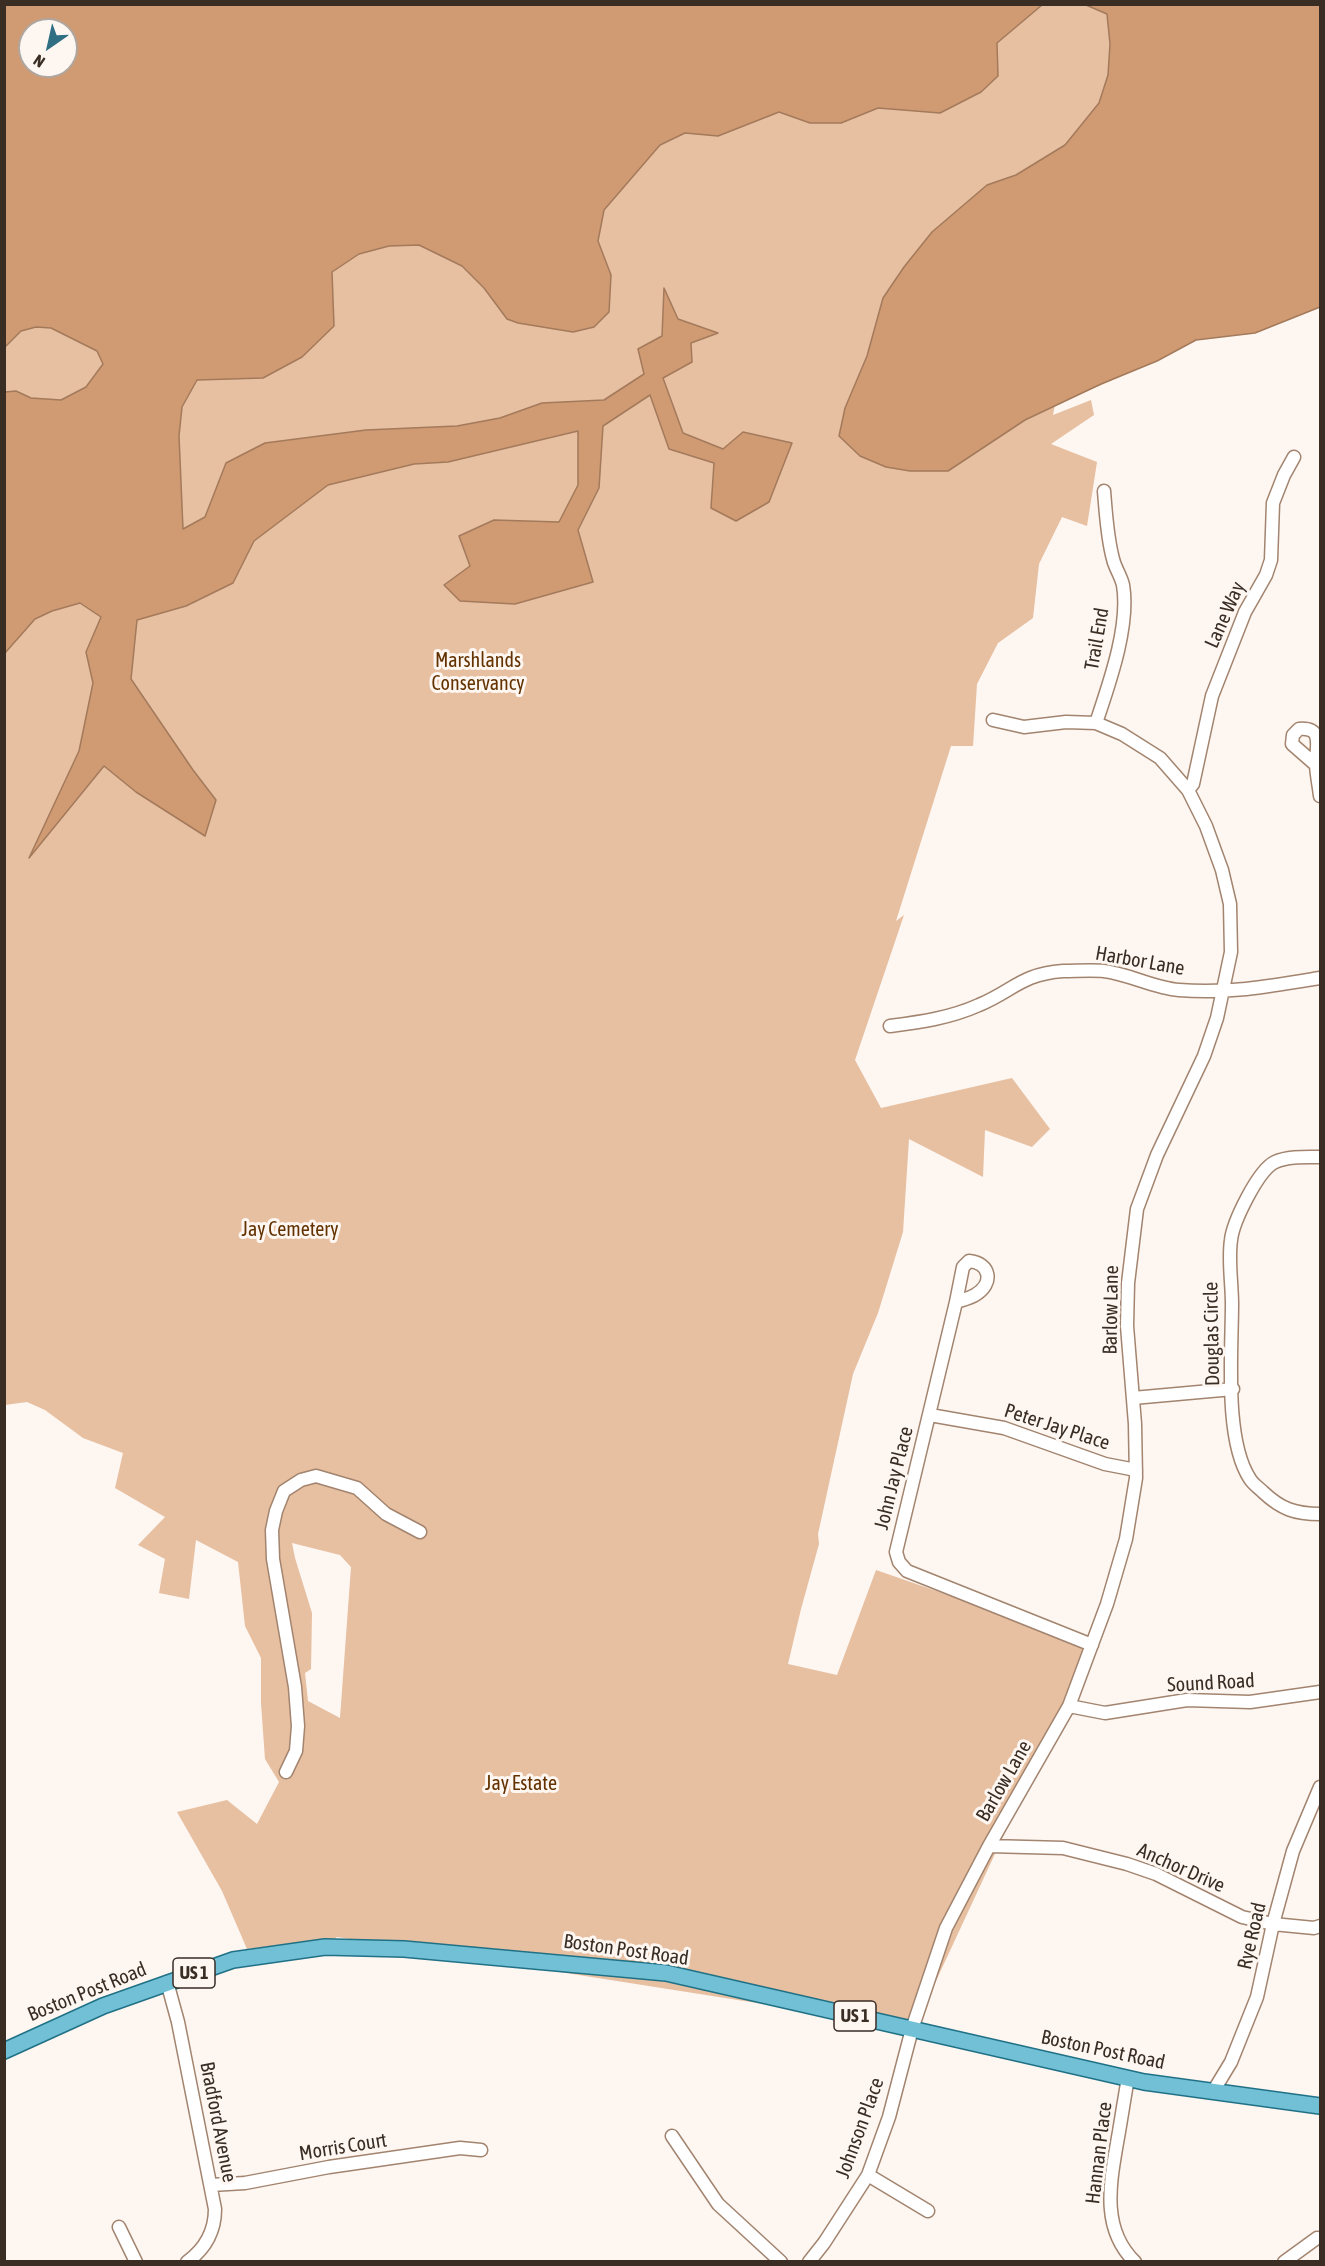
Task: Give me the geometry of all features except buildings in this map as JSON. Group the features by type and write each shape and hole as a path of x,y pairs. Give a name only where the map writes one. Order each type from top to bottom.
{"main road":[{"name":"Boston Post Road","path":"4,2051 103,2006 233,1960 325,1947 404,1949 666,1973 1128,2078 1320,2106"}],"street":[{"name":"Lane Way","path":"1188,790 1193,784 1212,696 1245,612 1271,560 1273,503 1294,457"},
{"name":"Trail End","path":"1096,723 1112,677 1124,612 1122,583 1113,561 1107,530 1104,491"},
{"name":"Barlow Lane","path":"912,2029 946,1928 989,1846 1069,1706 1107,1604 1126,1539 1136,1470 1127,1326 1128,1283 1137,1209 1157,1155 1204,1056 1217,1018 1231,952 1230,904 1222,870 1206,826 1188,790 1160,758 1122,734 1096,723 1066,722 1024,727 993,720"},
{"path":"1316,765 1320,796"},
{"name":"Harbor Lane","path":"890,1026 930,1021 959,1014 983,1004 1035,975 1062,971 1104,971 1178,990 1244,991 1320,978"},
{"name":"Douglas Circle","path":"1320,1157 1292,1158 1274,1162 1250,1192 1236,1220 1231,1239 1230,1272 1233,1421 1241,1460 1251,1480 1277,1505 1291,1511 1320,1514"},
{"name":"John Jay Place","path":"956,1302 896,1552 899,1562 907,1571 941,1587 1092,1645"},
{"path":"1133,1398 1233,1389"},
{"name":"Peter Jay Place","path":"930,1414 1004,1428 1105,1464 1136,1470"},
{"path":"286,1772 296,1751 298,1726 295,1687 273,1558 272,1530 284,1491 301,1480 316,1476 357,1488 386,1514 420,1532"},
{"name":"Sound Road","path":"1069,1706 1106,1713 1187,1700 1250,1702 1320,1692"},
{"name":"Rye Road","path":"1214,2090 1231,2062 1246,2030 1264,1972 1273,1924 1293,1851 1320,1786"},
{"name":"Anchor Drive","path":"989,1846 1063,1848 1127,1864 1156,1874 1242,1917 1273,1924 1314,1928 1320,1926"},
{"name":"Bradford Avenue","path":"167,1982 178,2022 215,2210 212,2233 200,2252 187,2262"},
{"name":"Johnson Place","path":"809,2262 868,2175 889,2117 912,2029"},
{"name":"Hannan Place","path":"1128,2078 1109,2204 1112,2224 1130,2260"},
{"path":"672,2136 718,2204 781,2262"},
{"name":"Morris Court","path":"211,2185 245,2182 460,2148 481,2150"},
{"path":"868,2175 928,2211"},
{"path":"119,2227 136,2262"},
{"path":"1284,2262 1317,2238"}],"green space":[{"name":"Marshlands Conservancy","path":"1122,4 1320,307 1255,333 1196,340 1157,361 1055,405 1053,415 1091,400 1094,415 1051,444 1097,462 1087,526 1062,517 1039,564 1033,618 998,643 977,684 973,746 951,746 896,921 904,915 855,1060 881,1108 1012,1078 1050,1129 1032,1147 985,1130 983,1177 909,1139 903,1232 878,1313 853,1374 818,1534 819,1544 788,1664 837,1675 876,1570 1092,1645 909,2039 912,2029 884,2023 337,1937 325,1947 325,1939 247,1949 222,1891 177,1812 227,1800 257,1824 279,1782 265,1759 261,1658 245,1626 238,1562 196,1540 189,1599 159,1593 165,1559 138,1545 165,1517 115,1488 123,1453 83,1438 45,1410 27,1402 5,1405 5,329 842,5","holes":["292,1543 340,1555 351,1567 340,1718 308,1701 305,1673 311,1669 312,1613"]}],"shaded area":[{"path":"5,4 1042,4 997,43 998,76 981,92 940,113 878,108 841,123 810,123 779,112 718,136 685,133 660,145 604,210 598,241 611,275 609,312 594,327 573,332 507,319 484,288 462,266 419,245 389,246 359,254 332,272 334,326 302,357 263,378 197,380 182,407 179,436 183,529 205,517 226,463 265,443 366,430 457,426 500,418 542,403 604,400 644,374 638,349 662,336 664,288 678,319 718,333 691,343 692,362 663,378 683,433 723,449 743,432 792,443 769,502 736,521 711,508 714,463 669,449 650,395 603,426 599,488 578,530 593,582 515,604 460,601 444,585 470,566 459,536 494,520 559,522 578,485 578,431 448,462 414,464 328,485 254,541 233,583 186,606 137,620 131,679 216,800 205,836 136,792 104,766 29,858 79,751 93,683 86,652 101,617 80,603 52,611 35,619 5,653 5,392 16,391 31,398 61,400 86,387 103,364 97,351 51,328 36,327 21,331 5,347"},
{"path":"1086,5 1320,5 1320,307 1255,333 1196,340 1157,361 1101,384 1025,420 948,471 910,471 886,467 860,456 839,436 845,408 867,356 883,298 932,232 987,185 1016,175 1065,145 1099,103 1108,75 1110,44 1107,14"}],"park label":[{"name":"Jay Cemetery","path":"290,1230"},
{"name":"Jay Estate","path":"521,1784"}]}
